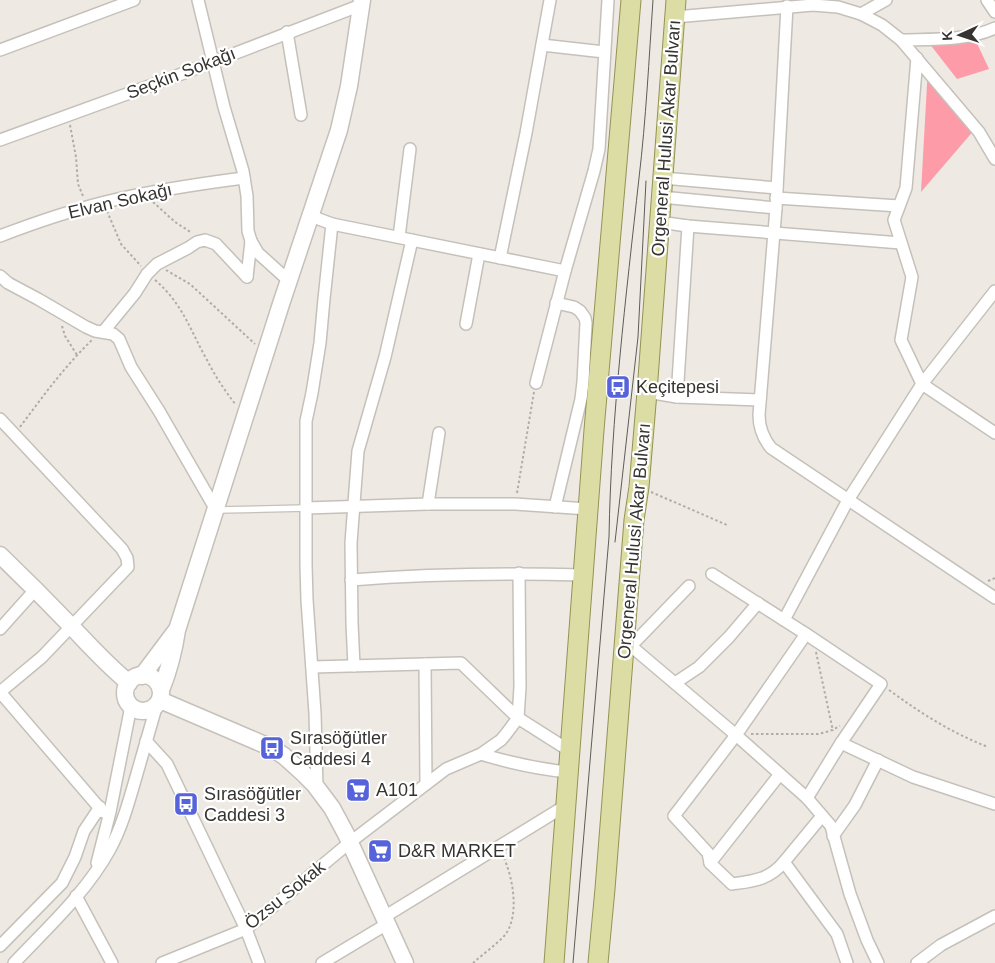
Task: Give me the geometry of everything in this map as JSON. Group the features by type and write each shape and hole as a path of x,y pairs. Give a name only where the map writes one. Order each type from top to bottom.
{"main road":[{"path":"554,963 588,509 631,0"},
{"name":"Orgeneral Hulusi Akar Bulvarı","path":"598,963 628,644 634,520 639,487 647,392 675,9"}],"street":[{"path":"0,50 134,0"},
{"path":"198,0 226,116 244,178 248,205 248,231 251,241 258,253 289,281"},
{"path":"500,258 526,132 550,0"},
{"path":"536,382 599,149 608,0"},
{"path":"861,14 886,0"},
{"path":"986,0 995,12"},
{"path":"14,963 93,875 116,837 130,798 170,667 177,630 289,281 333,152 349,86 362,2"},
{"name":"Seçkin Sokağı","path":"0,140 68,116 362,2"},
{"path":"675,9 807,5 838,7 861,14 882,25 901,40 979,132 995,159"},
{"path":"787,6 774,233 759,415 760,428 764,439 771,448 995,598"},
{"path":"901,40 968,36 995,28"},
{"path":"287,32 302,115"},
{"path":"542,45 604,52"},
{"path":"917,58 906,188 894,220 912,277 901,340 922,384 995,433"},
{"path":"399,238 410,149"},
{"name":"Elvan Sokağı","path":"0,236 103,202 146,193 244,178"},
{"path":"662,178 776,198"},
{"path":"661,197 776,198 900,206"},
{"path":"311,216 332,224 565,271"},
{"path":"659,222 901,243"},
{"path":"317,788 312,667 306,600 306,421 320,343 332,224"},
{"path":"677,397 688,226"},
{"path":"102,332 136,293 147,274 157,264 197,242 205,240 219,246 247,277 251,241"},
{"path":"354,666 351,543 358,450 385,357 412,240"},
{"path":"466,324 479,254"},
{"path":"0,276 8,284 86,327 95,331 113,334 119,338 131,367 159,411 216,510"},
{"path":"784,620 848,500 922,384 995,291"},
{"path":"555,507 581,400 586,323 583,314 578,308 556,303"},
{"path":"647,392 677,397 760,400"},
{"path":"0,419 122,549 127,558 128,567 42,657 0,692 109,819"},
{"path":"428,504 439,433"},
{"path":"306,508 428,504 515,504 588,509"},
{"path":"0,555 72,626 108,665 136,679 147,676 156,681 159,698 149,710 140,710 131,706 126,697 127,687 136,679 177,630"},
{"path":"351,580 438,574 583,575"},
{"path":"518,718 520,687 519,574"},
{"path":"712,574 881,684 807,798"},
{"path":"689,586 628,644 736,734 807,798 831,826 850,894 867,940 878,963"},
{"path":"0,629 35,590"},
{"path":"675,683 699,667 729,637 758,603"},
{"path":"809,636 674,816 708,852 710,863 732,884 760,879 773,872 784,862 822,816"},
{"path":"312,667 461,663 518,718 570,751"},
{"path":"425,664 426,784"},
{"path":"159,698 272,748 294,765 317,788 332,808 405,963"},
{"path":"93,875 109,819 131,706"},
{"name":"Özsu Sokak","path":"162,963 246,929 349,843 446,768 481,754 501,740 518,718"},
{"path":"146,741 167,764 246,929 259,963"},
{"path":"841,744 913,776 995,804"},
{"path":"481,754 527,766 568,772"},
{"path":"833,836 855,805 878,760"},
{"path":"710,863 780,774"},
{"path":"322,963 498,847 566,806"},
{"path":"0,946 62,883 75,857 84,831 100,807"},
{"path":"784,862 837,934 847,963"},
{"path":"76,896 112,963"},
{"path":"917,963 941,945 995,916"}],"lane":[{"path":"216,510 306,508"}],"path":[{"path":"68,116 74,143 80,189 90,206"},
{"path":"146,193 175,222 205,240"},
{"path":"103,202 121,244 177,304 216,377 246,417"},
{"path":"157,264 190,284 266,354"},
{"path":"58,310 65,336 77,355"},
{"path":"14,434 77,355 102,332"},
{"path":"515,504 536,382"},
{"path":"639,487 727,525"},
{"path":"809,636 832,730"},
{"path":"881,684 940,725 988,748"},
{"path":"736,734 818,734 832,730 844,722"},
{"path":"472,963 501,938 508,930 512,918 511,878 506,862 498,847"}],"shaded area":[{"path":"974,37 989,69 957,79 929,43"},
{"path":"928,67 975,129 921,192"}],"tram line":[{"path":"573,963 609,537 616,402 644,134 653,0"},
{"path":"615,542 638,337 646,181"}],"place":[{"name":"Keçitepesi","path":"618,387"},
{"name":"Sırasöğütler Caddesi 4","path":"272,748"},
{"name":"A101","path":"358,790"},
{"name":"Sırasöğütler Caddesi 3","path":"186,804"},
{"name":"D&R MARKET","path":"380,851"}]}
